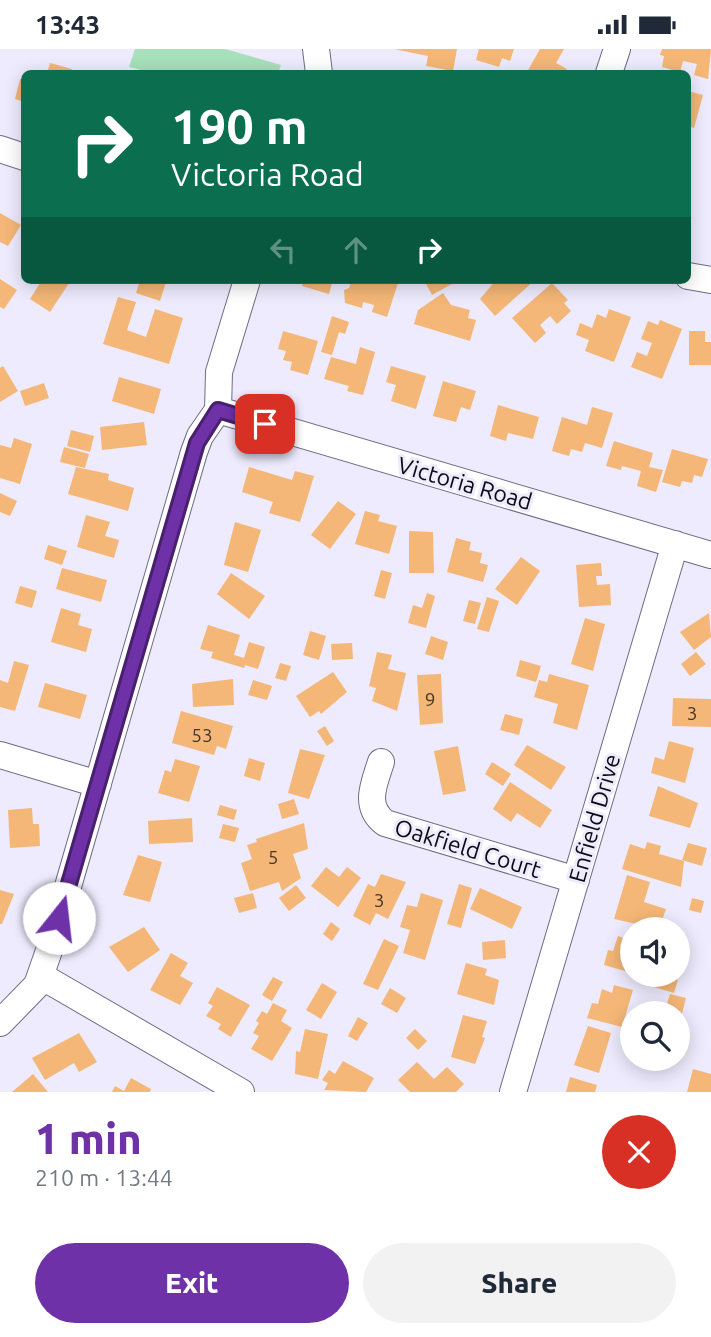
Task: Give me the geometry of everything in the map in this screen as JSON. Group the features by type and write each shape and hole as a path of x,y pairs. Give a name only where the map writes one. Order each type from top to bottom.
{"street":[{"path":"316,49 319,70"},
{"path":"610,70 617,49"},
{"path":"0,149 21,156"},
{"path":"691,276 711,279"},
{"path":"0,1023 28,997 41,976 197,443 218,410 219,372 246,284"},
{"name":"Victoria Road","path":"218,410 711,555"},
{"name":"Enfield Drive","path":"513,1092 675,544"},
{"path":"0,755 98,784"},
{"name":"Oakfield Court","path":"381,762 372,804 377,817 385,823 576,880"},
{"path":"41,976 241,1092"}],"green space":[{"path":"135,49 225,49 281,65 279,70 142,70 129,67"}],"building":[{"path":"394,49 457,49 453,70 426,66 428,56"},
{"path":"479,49 514,49 510,61 502,58 499,67 476,60"},
{"path":"540,49 564,49 556,63 566,70 528,70"},
{"path":"662,49 711,49 708,79 694,75 697,64 683,61 681,70 662,67 664,56 660,55"},
{"path":"50,63 72,69 72,70 48,70"},
{"path":"20,79 21,79 21,101 15,99"},
{"path":"691,92 703,95 694,128 691,127"},
{"path":"0,213 21,225 8,246 0,242"},
{"path":"0,279 17,290 4,309 0,307"},
{"path":"39,284 68,284 50,312 30,299"},
{"path":"139,284 165,284 160,301 136,293"},
{"path":"303,284 332,284 329,294 302,286"},
{"path":"350,284 398,284 387,317 372,312 374,305 363,302 362,308 345,303 344,290"},
{"path":"426,284 452,284 432,295"},
{"path":"493,284 531,284 495,316 480,299"},
{"path":"551,284 568,300 564,303 571,311 557,324 550,316 540,325 546,333 535,343 512,318"},
{"path":"443,293 451,305 470,310 468,318 476,320 470,341 414,324 418,310"},
{"path":"118,297 136,302 127,330 146,337 155,309 183,318 169,364 103,344"},
{"path":"609,309 631,317 614,362 585,351 589,340 576,335 580,323 592,328 597,314 606,318"},
{"path":"332,316 349,322 345,334 339,332 332,355 321,352"},
{"path":"660,320 682,329 662,379 631,367 637,352 647,356 652,343 641,339 648,321 658,325"},
{"path":"283,331 318,341 308,375 290,370 292,362 283,360 286,351 278,349"},
{"path":"689,331 705,331 705,342 711,342 711,365 689,365"},
{"path":"360,347 375,352 363,395 347,391 349,386 324,379 331,357 356,364"},
{"path":"3,366 18,391 0,402 0,368"},
{"path":"391,366 426,376 416,409 391,401 396,385 386,382"},
{"path":"119,377 161,389 154,414 112,401"},
{"path":"443,381 476,391 470,410 461,407 456,422 433,416"},
{"path":"44,383 49,398 25,406 20,391"},
{"path":"498,405 539,417 533,439 508,433 506,441 490,436"},
{"path":"592,407 613,413 602,448 585,443 582,452 571,449 569,456 552,451 562,417 587,425"},
{"path":"144,422 147,445 102,450 100,427"},
{"path":"71,430 94,436 90,452 67,446"},
{"path":"14,438 32,444 20,484 0,478 0,445 11,448"},
{"path":"614,441 653,453 649,467 663,470 656,492 637,486 641,471 622,466 621,470 606,466"},
{"path":"64,447 89,454 85,468 60,462"},
{"path":"672,449 708,459 702,477 694,475 692,483 682,481 680,487 662,482"},
{"path":"76,467 109,474 108,480 134,488 128,511 68,494"},
{"path":"249,467 292,480 295,471 314,476 300,522 269,513 273,502 242,492"},
{"path":"0,493 17,501 10,516 0,512"},
{"path":"338,501 356,514 330,549 311,535"},
{"path":"365,511 380,515 378,521 397,526 389,554 355,544"},
{"path":"86,515 110,522 105,536 119,540 114,558 77,547"},
{"path":"235,522 261,530 248,572 224,565"},
{"path":"409,531 433,532 434,573 409,573"},
{"path":"456,538 471,542 469,550 482,553 480,563 488,565 483,582 447,572"},
{"path":"48,545 67,551 62,565 44,559"},
{"path":"521,557 540,571 517,605 495,589"},
{"path":"601,563 602,576 596,576 597,585 610,584 611,605 579,607 576,565"},
{"path":"62,568 107,580 101,602 56,589"},
{"path":"381,570 392,573 385,599 374,596"},
{"path":"231,573 265,596 249,619 217,594"},
{"path":"20,586 37,591 32,608 15,603"},
{"path":"427,593 435,596 426,628 408,623 413,605 422,608"},
{"path":"487,597 499,601 489,632 477,629"},
{"path":"469,600 481,603 475,624 463,621"},
{"path":"61,608 81,614 78,625 92,629 86,652 51,642"},
{"path":"709,613 711,637 694,650 680,632"},
{"path":"585,618 605,624 593,671 571,664"},
{"path":"208,625 240,635 234,655 244,658 249,642 265,647 258,669 245,665 244,668 211,658 213,652 200,649"},
{"path":"310,631 326,636 319,660 303,655"},
{"path":"431,636 448,642 443,660 425,654"},
{"path":"352,643 353,659 332,660 331,644"},
{"path":"377,652 392,655 388,669 406,673 397,711 372,701 376,688 369,686"},
{"path":"696,652 706,664 690,676 681,664"},
{"path":"520,660 541,666 536,682 516,676"},
{"path":"14,661 29,665 15,711 0,707 0,680 8,683"},
{"path":"280,663 291,666 286,681 275,678"},
{"path":"333,672 347,692 321,714 319,711 310,717 296,696"},
{"path":"441,674 443,723 420,725 417,675"},
{"path":"549,674 589,685 577,730 553,723 558,704 534,697 539,680 547,682"},
{"path":"233,679 234,705 193,707 192,684"},
{"path":"253,680 272,686 267,700 248,695"},
{"path":"45,683 87,695 80,719 38,707"},
{"path":"673,698 711,699 711,727 672,726"},
{"path":"181,711 233,726 226,749 217,746 214,755 172,743"},
{"path":"505,714 523,719 519,735 500,730"},
{"path":"325,726 334,741 327,746 317,731"},
{"path":"669,741 694,748 685,783 651,773 655,757 664,760"},
{"path":"527,745 566,767 551,790 514,765"},
{"path":"458,746 466,791 443,795 434,751"},
{"path":"300,749 325,755 309,799 288,793"},
{"path":"249,758 265,763 260,781 244,776"},
{"path":"175,759 200,766 189,802 158,793 165,770 171,772"},
{"path":"492,762 511,774 503,786 485,774"},
{"path":"510,782 552,810 540,828 517,813 511,822 493,809"},
{"path":"658,786 698,803 690,828 649,816"},
{"path":"294,799 299,814 282,819 278,804"},
{"path":"220,805 237,810 234,820 217,815"},
{"path":"32,808 33,824 39,824 40,846 10,848 8,810"},
{"path":"192,818 193,842 149,844 148,821"},
{"path":"304,823 308,849 293,854 301,878 282,891 279,882 250,891 241,863 252,859 247,845 257,842 256,839"},
{"path":"223,824 239,828 235,842 219,838"},
{"path":"647,842 661,846 659,854 684,861 681,887 622,869 630,844 645,849"},
{"path":"688,843 707,848 702,866 682,860"},
{"path":"138,855 162,862 150,902 123,895"},
{"path":"326,867 339,877 347,867 361,878 338,907 311,886"},
{"path":"381,874 406,882 388,919 376,913 370,925 353,916 368,884 375,887"},
{"path":"627,875 650,882 644,902 666,909 663,917 614,919"},
{"path":"459,884 472,888 461,928 447,924"},
{"path":"296,885 306,898 289,911 279,898"},
{"path":"480,888 522,907 512,929 470,909"},
{"path":"0,890 14,894 2,924 0,924"},
{"path":"253,893 257,908 239,913 234,898"},
{"path":"421,893 443,900 425,960 403,953 410,930 400,927 407,905 417,907"},
{"path":"692,898 704,901 701,913 689,910"},
{"path":"331,922 340,929 332,941 323,934"},
{"path":"144,927 160,950 128,972 109,947"},
{"path":"618,936 620,970 604,965 608,950 613,951"},
{"path":"384,939 399,946 378,990 363,984"},
{"path":"505,940 506,958 483,960 482,942"},
{"path":"171,953 188,963 180,976 193,983 180,1005 150,990"},
{"path":"466,963 487,969 485,975 499,980 494,1005 457,994"},
{"path":"273,977 283,982 272,1001 262,995"},
{"path":"322,983 337,992 321,1019 306,1010"},
{"path":"614,985 633,990 630,1001 620,1001 620,1026 587,1018 592,1003 598,1004 602,989 612,993"},
{"path":"217,987 250,1005 231,1037 218,1029 221,1024 206,1016 213,1006 208,1003"},
{"path":"654,987 676,987 674,993"},
{"path":"390,988 406,998 397,1013 381,1004"},
{"path":"670,994 686,998 685,1001 668,1001"},
{"path":"273,1003 287,1010 281,1021 292,1028 272,1061 251,1049 259,1036 253,1033 259,1023 256,1021 262,1011 267,1014"},
{"path":"463,1015 487,1021 482,1037 485,1038 475,1064 451,1057"},
{"path":"358,1017 368,1023 357,1041 348,1036"},
{"path":"588,1026 611,1033 599,1073 574,1065"},
{"path":"305,1029 328,1034 318,1079 295,1074 296,1051 300,1052"},
{"path":"415,1029 427,1041 418,1050 406,1038"},
{"path":"79,1033 97,1062 79,1072 74,1063 45,1080 32,1058"},
{"path":"343,1061 374,1078 366,1092 324,1090 328,1083 322,1080 329,1070 335,1074"},
{"path":"417,1062 434,1079 447,1067 464,1084 456,1092 410,1092 398,1080"},
{"path":"693,1069 711,1074 711,1092 687,1092"},
{"path":"33,1074 48,1092 12,1092"},
{"path":"570,1077 597,1085 595,1092 566,1092"},
{"path":"131,1078 151,1089 150,1092 112,1092 115,1086 124,1091"}],"route":[{"path":"59,918 197,443 218,410 265,424"}]}
